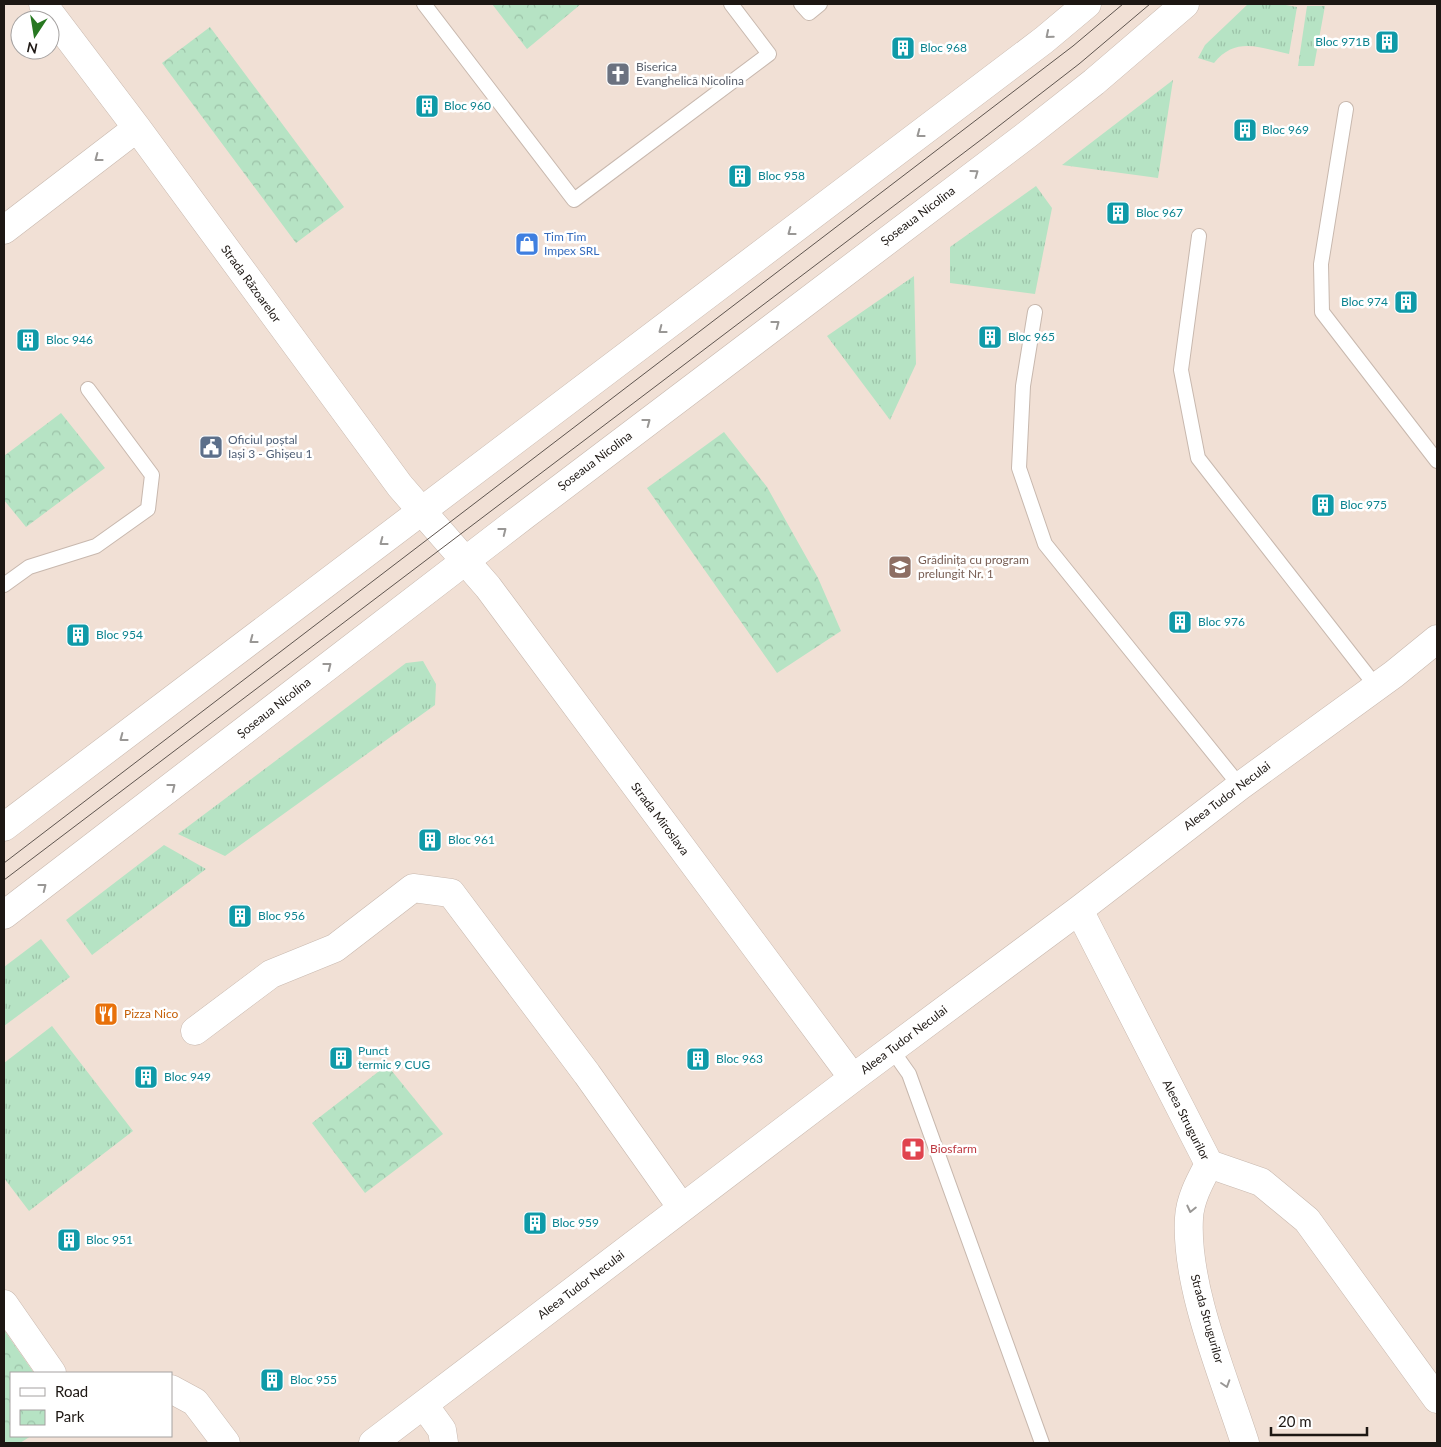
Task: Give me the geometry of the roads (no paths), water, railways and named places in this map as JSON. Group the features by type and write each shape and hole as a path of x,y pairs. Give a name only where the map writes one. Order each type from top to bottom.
{"street":[{"name":"Strada Răzoarelor","path":"42,4 137,128 394,478 465,561"},
{"path":"4,827 422,513 1020,58 1087,4"},
{"name":"Șoseaua Nicolina","path":"4,916 465,561 1028,134 1094,82 1185,4"},
{"path":"4,230 137,128"},
{"name":"Strada Miroslava","path":"465,561 488,587 853,1078"},
{"name":"Aleea Tudor Neculai","path":"373,1443 853,1078 1437,640"},
{"path":"195,1031 271,974 335,948 413,888 451,893 587,1074 682,1208"},
{"name":"Aleea Strugurilor","path":"1079,910 1209,1164 1262,1182 1307,1220 1437,1399"},
{"name":"Strada Strugurilor","path":"1209,1164 1195,1192 1189,1217 1192,1269 1200,1303 1245,1443"},
{"path":"4,1304 51,1372"},
{"path":"172,1390 195,1402 226,1443"},
{"path":"424,1405 442,1430 444,1443"}],"lane":[{"path":"424,4 574,200 769,54 730,4"},
{"path":"801,4 809,13 820,4"},
{"path":"1346,109 1321,264 1322,312 1437,460"},
{"path":"1199,236 1181,370 1198,458 1375,685"},
{"path":"1034,312 1023,386 1019,468 1044,544 1240,786"},
{"path":"4,585 29,567 96,546 148,509 152,476 88,389"},
{"path":"892,1050 909,1074 1042,1443"}],"tram line":[{"path":"4,863 1073,46 1123,4"},
{"path":"4,880 982,139 1079,64 1150,4"}],"place":[{"name":"Bloc 971B","path":"1387,42"},
{"name":"Bloc 968","path":"903,48"},
{"name":"Biserica Evanghelică Nicolina","path":"618,74"},
{"name":"Bloc 960","path":"427,106"},
{"name":"Bloc 969","path":"1245,130"},
{"name":"Bloc 958","path":"740,176"},
{"name":"Bloc 967","path":"1118,213"},
{"name":"Tim Tim Impex SRL","path":"527,244"},
{"name":"Bloc 974","path":"1406,302"},
{"name":"Bloc 965","path":"990,337"},
{"name":"Bloc 946","path":"28,340"},
{"name":"Oficiul poștal Iași 3 - Ghișeu 1","path":"211,447"},
{"name":"Bloc 975","path":"1323,505"},
{"name":"Grădinița cu program prelungit Nr. 1","path":"900,567"},
{"name":"Bloc 976","path":"1180,622"},
{"name":"Bloc 954","path":"78,635"},
{"name":"Bloc 961","path":"430,840"},
{"name":"Bloc 956","path":"240,916"},
{"name":"Pizza Nico","path":"106,1014"},
{"name":"Punct termic 9 CUG","path":"341,1058"},
{"name":"Bloc 963","path":"698,1059"},
{"name":"Bloc 949","path":"146,1077"},
{"name":"Biosfarm","path":"913,1149"},
{"name":"Bloc 959","path":"535,1223"},
{"name":"Bloc 951","path":"69,1240"},
{"name":"Bloc 955","path":"272,1380"}]}
